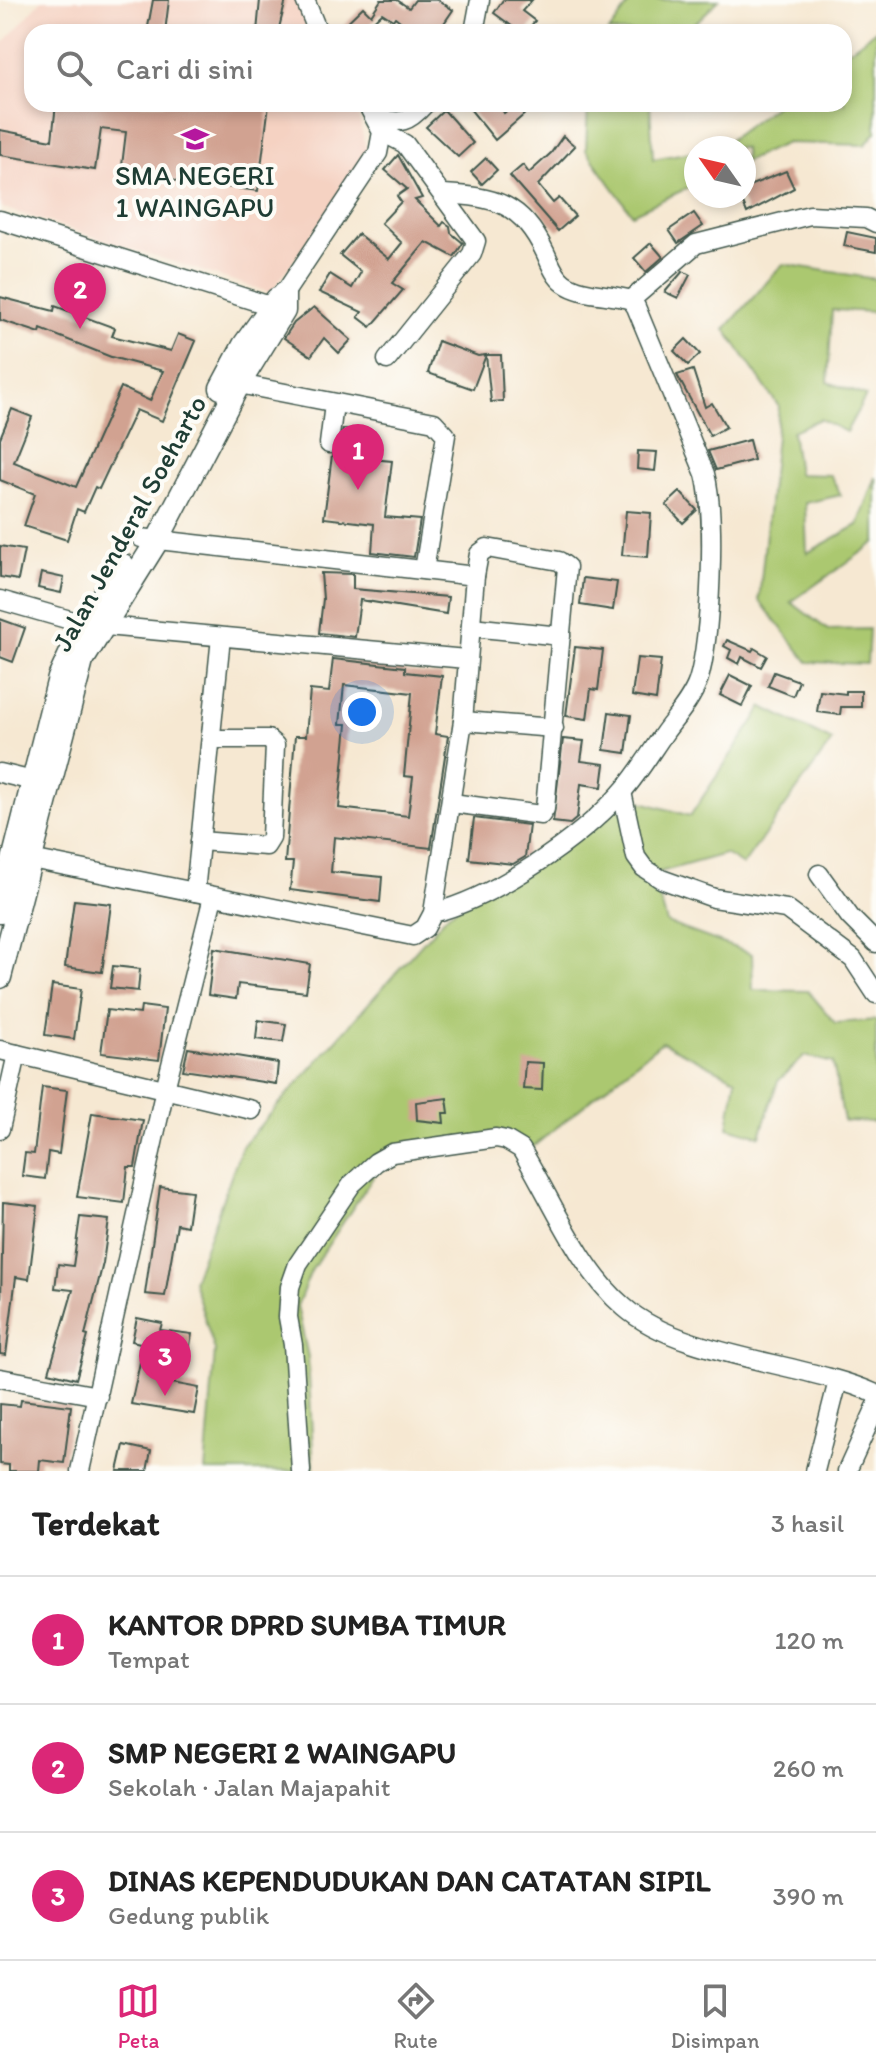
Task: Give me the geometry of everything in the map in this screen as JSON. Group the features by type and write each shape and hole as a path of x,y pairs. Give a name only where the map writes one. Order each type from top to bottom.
{"main road":[{"name":"Jalan Jenderal Soeharto","path":"0,977 33,781 59,678 149,540 239,384 280,303"},
{"name":"Jalan Jenderal Soeharto","path":"149,540 244,345 280,303"},
{"name":"Jalan Jenderal Soeharto","path":"0,912 22,857 93,624"}],"street":[{"path":"305,0 315,24"},
{"path":"476,24 480,0"},
{"path":"375,118 398,124 408,121 417,112"},
{"path":"375,118 405,144 474,237 474,250 387,360"},
{"name":"Jalan Jenderal Soeharto","path":"280,303 372,163 375,118"},
{"path":"444,194 491,200 519,214 531,224 551,266 565,284 573,289 631,300"},
{"path":"631,300 696,244 810,215 866,218 876,223"},
{"path":"0,220 280,303"},
{"path":"433,913 456,907 521,872 582,828 622,792 697,684 710,539 709,491 705,474 631,300"},
{"path":"239,384 434,422 446,435 424,570"},
{"path":"329,444 334,404"},
{"path":"149,540 475,576"},
{"path":"22,857 413,936 425,928 433,913 463,721 466,659 479,554 487,548 564,563 567,567 545,809 541,815 452,803"},
{"path":"0,600 93,624 466,659"},
{"path":"471,627 561,636"},
{"path":"80,1471 165,1089 204,894 200,841 221,637"},
{"path":"463,721 554,728"},
{"path":"200,841 252,847 266,846 271,838 275,745 268,739 211,739"},
{"path":"0,773 33,781"},
{"path":"622,792 636,857 644,868 705,896 786,909 853,959 876,994"},
{"path":"819,874 850,917 876,943"},
{"path":"0,1129 8,1052 252,1110"},
{"path":"301,1471 293,1345 288,1317 290,1287 298,1264 352,1184 376,1162 392,1153 496,1138 521,1149 577,1245 625,1308 649,1323 704,1345 876,1394"},
{"path":"0,1378 98,1396"},
{"path":"815,1471 838,1381"},
{"path":"847,1471 876,1407"}],"shaded area":[{"name":"SMA NEGERI 1 WAINGAPU","path":"42,0 297,0 305,24 24,24 24,112 358,112 367,154 271,293 0,207 0,47"}],"green space":[{"path":"632,0 719,0 694,24 615,24"},
{"path":"876,30 876,132 865,145 786,143 756,157 756,136 735,136 766,112 852,112 852,48"},
{"path":"588,112 650,112 653,159 684,153 684,190 632,214 586,150"},
{"path":"783,264 876,279 876,312 832,310 828,382 866,396 846,432 820,419 792,431 798,474 830,475 841,495 805,503 807,553 858,525 876,477 876,542 791,602 828,630 869,629 867,664 808,662 759,600 779,407 725,329"},
{"path":"763,707 832,741 743,865 725,854 653,874 667,923 752,954 753,990 808,991 835,1023 876,1020 876,1122 844,1121 833,1063 805,1056 778,1081 760,1136 728,1127 736,1079 662,1042 530,1149 504,1135 391,1158 379,1168 311,1271 297,1306 308,1357 314,1471 205,1471 215,1351 193,1281 242,1146 448,914 622,796 690,816"}],"building":[{"path":"153,0 169,0 166,24 148,24"},
{"path":"260,0 286,0 280,24 258,24"},
{"path":"381,0 397,0 409,8 415,0 438,0 453,10 443,24 404,24 382,13 370,24 345,24 363,7 371,15"},
{"path":"503,0 532,0 522,11 535,21 533,24 509,24 494,13"},
{"name":"SMA NEGERI 1 WAINGAPU","path":"55,112 268,112 258,191 121,174 126,132 101,129 95,170 0,155 0,130 52,140"},
{"path":"446,112 473,143 458,157 426,127"},
{"path":"472,112 526,113 495,140"},
{"path":"563,136 575,146 538,185 553,203 559,198 575,216 558,231 510,176 523,165 529,173 551,153"},
{"path":"398,155 422,198 415,200 441,226 444,222 450,226 451,233 463,243 454,257 426,242 392,283 403,290 371,327 358,317 362,312 319,292 330,274 352,288 361,272 340,255 358,234 389,259 402,243 381,223 401,202 397,196 407,189 385,170"},
{"path":"486,158 497,170 482,184 471,172"},
{"path":"786,171 794,188 747,213 745,208 756,208 756,183"},
{"path":"694,213 703,226 678,243 669,230"},
{"path":"847,232 876,238 876,252 844,246"},
{"path":"651,243 663,257 646,272 634,258"},
{"path":"683,271 690,275 678,298 665,292"},
{"path":"0,297 54,311 55,306 115,328 112,336 171,351 178,334 196,341 162,421 136,410 99,489 95,487 84,512 77,509 67,540 24,526 35,494 0,480 0,438 12,409 32,417 14,462 76,487 121,387 150,401 163,371 111,357 41,329 40,333 0,320"},
{"path":"314,307 351,340 339,353 324,338 311,356 284,338 294,323"},
{"path":"686,339 700,354 688,365 674,351"},
{"path":"438,341 478,356 486,355 473,389 428,373"},
{"path":"486,355 501,355 503,401 491,402"},
{"path":"693,370 705,407 712,403 726,427 710,436 677,375"},
{"path":"343,429 364,431 360,458 392,461 385,517 420,520 414,557 372,552 374,524 324,518 332,455 339,451"},
{"path":"749,440 754,460 716,470 708,451"},
{"path":"638,451 657,452 655,471 637,469"},
{"path":"680,492 697,510 683,523 666,505"},
{"path":"626,511 651,513 648,557 622,555"},
{"path":"0,546 24,550 18,580 0,577"},
{"path":"41,573 64,578 61,593 38,588"},
{"path":"321,573 353,574 353,589 448,597 446,614 360,600 355,637 319,633 323,599"},
{"path":"583,578 617,582 613,610 580,605"},
{"path":"0,619 25,628 13,662 0,657"},
{"path":"727,640 752,651 754,648 767,656 761,667 742,657 739,664 728,658 731,650 724,646"},
{"path":"575,647 603,650 598,690 591,689 587,719 566,716"},
{"path":"637,658 661,660 656,700 632,696"},
{"path":"333,659 405,667 405,672 442,676 435,734 448,736 431,848 334,837 331,872 382,877 380,902 290,890 293,862 285,862 295,736 306,736 310,690 329,692","holes":["344,685 412,693 404,776 413,777 408,816 339,808 347,724 340,724"]},
{"path":"774,672 799,681 793,696 768,686"},
{"path":"730,675 752,686 742,706 720,695"},
{"path":"820,691 846,694 846,691 861,691 861,707 841,707 840,715 817,712"},
{"path":"609,712 631,715 626,753 604,750"},
{"path":"563,739 584,741 581,761 605,764 602,787 581,784 577,818 570,824 553,822"},
{"path":"474,818 529,825 525,857 513,864 469,859"},
{"path":"74,900 111,904 102,972 65,967"},
{"path":"214,948 310,964 306,992 238,984 236,999 208,995"},
{"path":"113,966 140,969 138,991 110,988"},
{"path":"52,985 81,989 74,1039 45,1035"},
{"path":"141,1006 165,1009 159,1060 101,1053 107,1010 140,1014"},
{"path":"258,1020 286,1024 283,1042 256,1039"},
{"path":"188,1048 278,1063 276,1084 183,1070"},
{"path":"525,1062 543,1063 542,1090 523,1089"},
{"path":"42,1087 67,1090 59,1154 48,1152 45,1179 22,1176 25,1153 34,1154"},
{"path":"447,1098 449,1113 443,1113 444,1123 417,1120 416,1102"},
{"path":"92,1113 143,1120 135,1167 128,1167 124,1203 77,1197"},
{"path":"160,1187 192,1191 187,1226 177,1224 165,1296 145,1294"},
{"path":"3,1202 38,1206 29,1279 16,1277 6,1355 0,1354"},
{"path":"80,1217 109,1220 103,1263 85,1335 88,1336 76,1379 49,1372 73,1290 55,1288 58,1264 73,1266"},
{"path":"137,1318 162,1323 160,1330 192,1334 189,1351 177,1350 172,1383 199,1388 194,1414 131,1404 144,1344 132,1341"},
{"path":"21,1400 71,1406 64,1463 40,1460 39,1471 9,1471 9,1465 0,1464 0,1404 20,1406"},
{"path":"124,1445 151,1451 147,1471 118,1471"}],"place":[{"name":"SMA NEGERI 1 WAINGAPU","path":"195,139"},
{"name":"SMP NEGERI 2 WAINGAPU","path":"80,329"},
{"name":"KANTOR DPRD SUMBA TIMUR","path":"358,490"},
{"name":"DINAS KEPENDUDUKAN DAN CATATAN SIPIL","path":"165,1396"}]}
